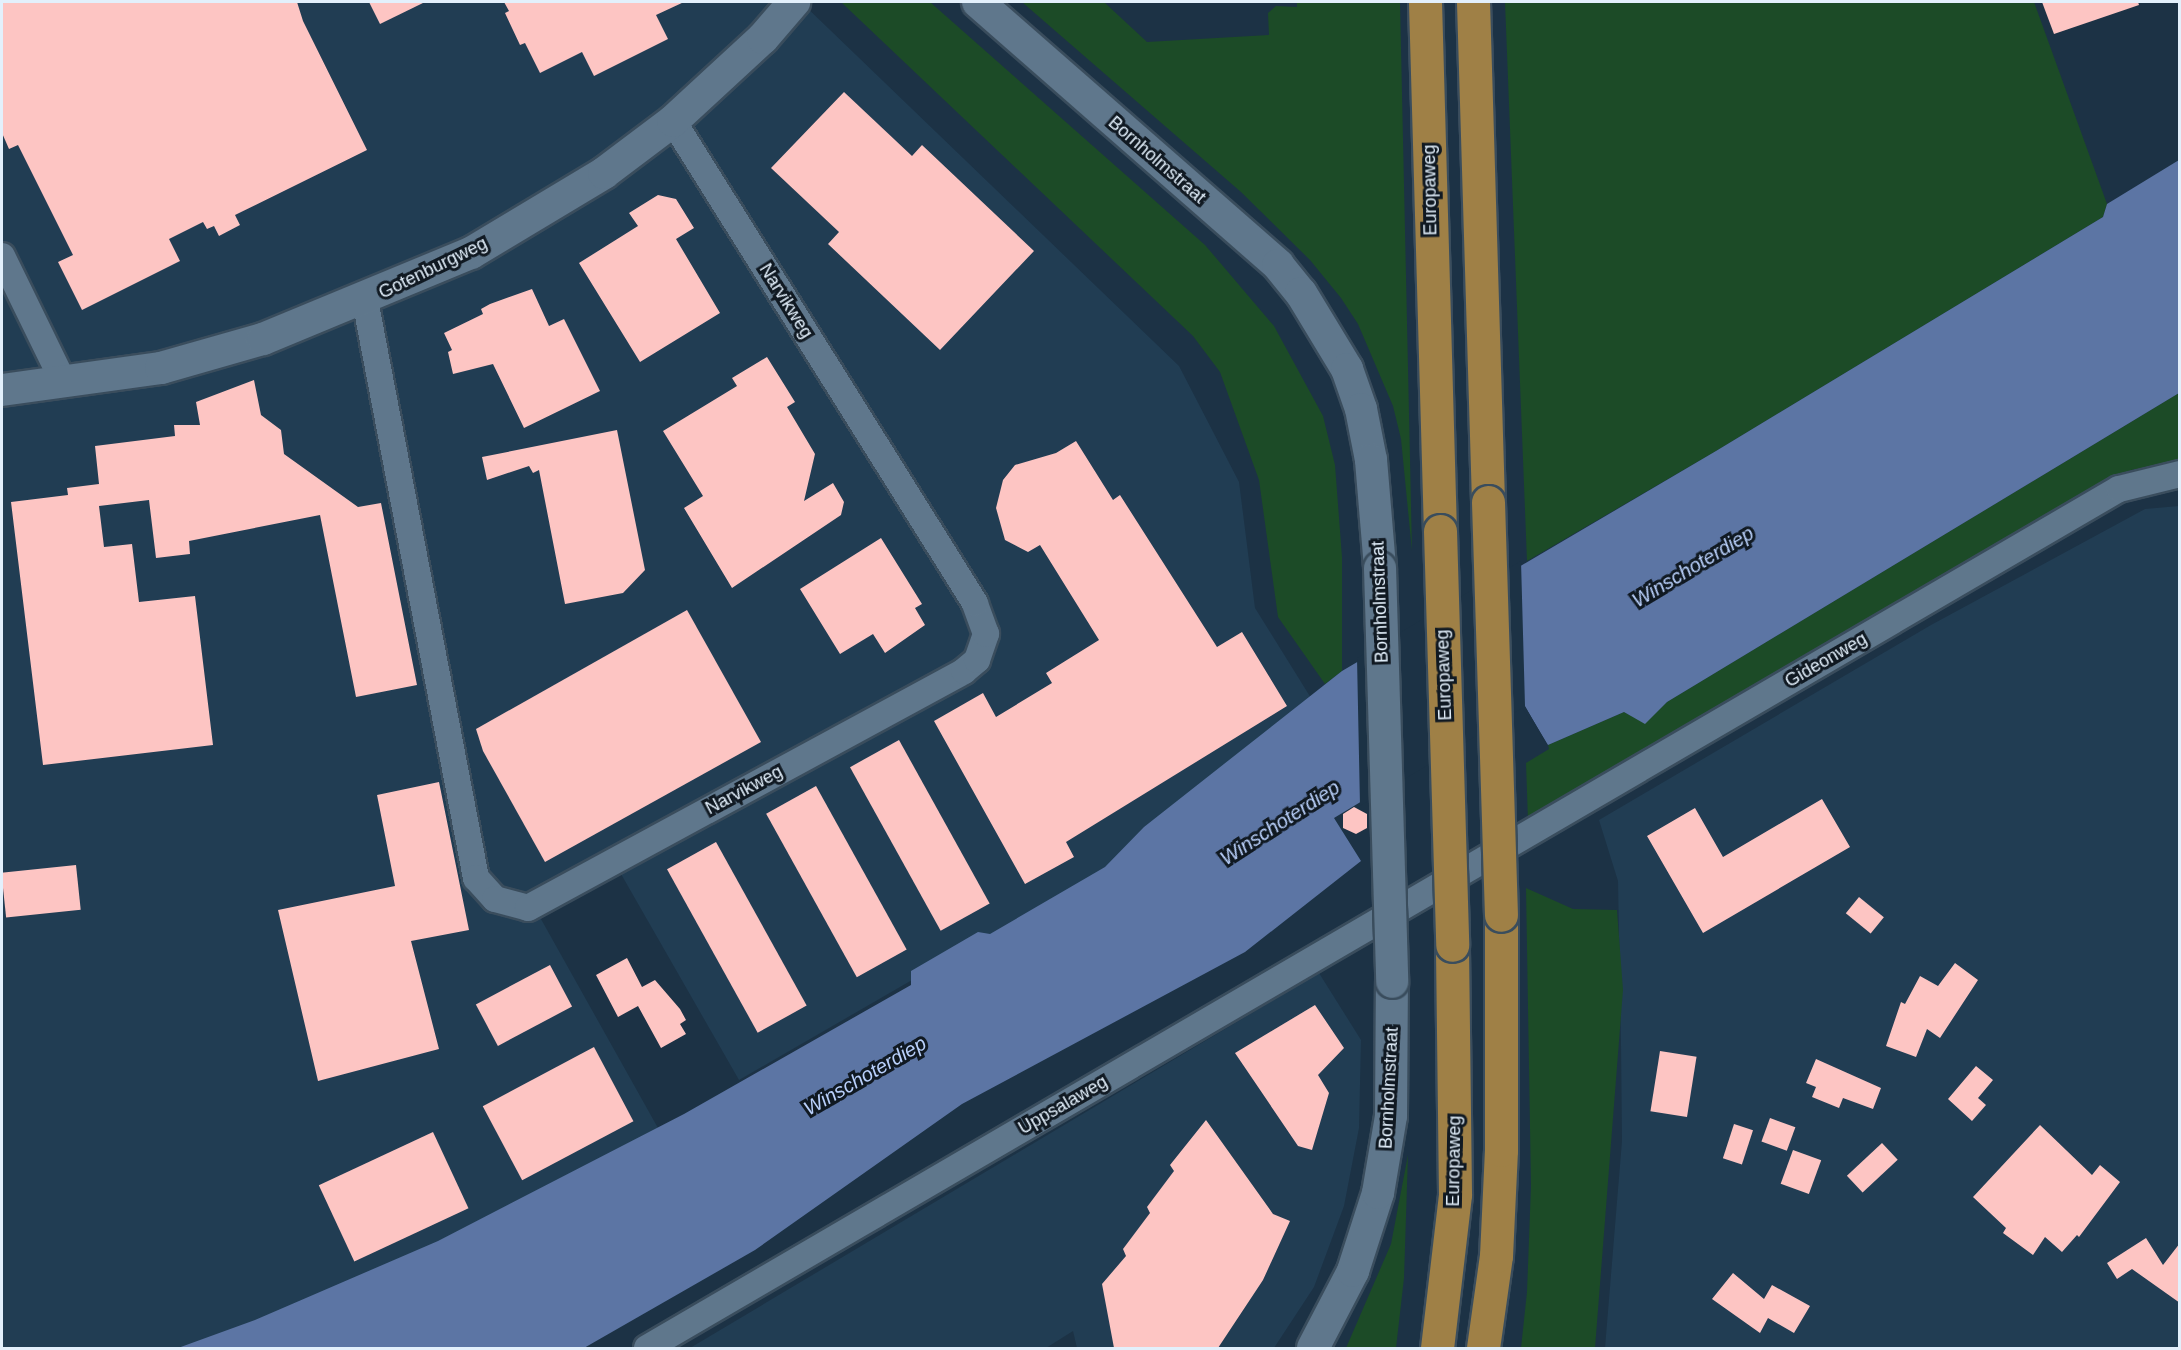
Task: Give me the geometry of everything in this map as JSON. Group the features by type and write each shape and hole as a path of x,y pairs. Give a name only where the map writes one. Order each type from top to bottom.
{"highway":[{"name":"Europaweg","path":"1425,2 1452,945 1455,1194 1437,1348"},
{"path":"1473,2 1501,915 1501,1150 1496,1256 1483,1348"}],"street":[{"name":"Gotenburgweg","path":"2,390 161,368 263,339 364,300 471,253 604,173 673,121 763,38 794,2"},
{"name":"Bornholmstraat","path":"978,2 1278,265 1301,293 1347,369 1361,409 1371,460 1380,568 1392,982 1391,1116 1378,1193 1353,1271 1313,1348"},
{"name":"Narvikweg","path":"364,300 476,878 495,898 528,908 964,671 976,660 986,634 975,603 673,121"},
{"path":"2,256 64,382"},
{"name":"Gideonweg","path":"1479,863 2119,489 2180,474"},
{"name":"Uppsalaweg","path":"647,1348 1479,863"}],"shaded area":[{"path":"2,2 801,2 1179,366 1239,482 1255,608 1329,727 1106,868 739,1080 613,860 532,903 658,1128 506,1212 201,1348 2,1348"},
{"path":"2179,506 2179,1348 1605,1348 1622,1141 1621,1043 1618,881 1599,820 1931,625 2145,509"},
{"path":"1319,973 1361,1040 1359,1128 1344,1206 1314,1287 1274,1348 1077,1348 1073,1331 1046,1348 690,1348"}],"green space":[{"path":"841,2 930,2 1205,245 1274,326 1323,416 1335,465 1342,557 1342,671 1325,684 1278,617 1259,480 1220,372 1193,336"},
{"path":"1022,2 1104,2 1147,42 1269,35 1268,13 1276,6 1297,7 1297,2 1400,2 1412,551 1401,439 1393,406 1358,324 1341,298 1310,260 1241,192"},
{"path":"1505,2 2034,2 2107,204 2103,217 1716,451 1527,561"},
{"path":"2179,393 2179,462 2131,470 2100,484 1933,590 1528,821 1526,763 1549,749 1548,745 1624,712 1645,723 1667,702"},
{"path":"1526,888 1573,909 1617,910 1623,990 1595,1348 1521,1348 1527,1292 1531,1186"},
{"path":"1408,1155 1404,1278 1396,1348 1346,1348 1391,1244"}],"water":[{"name":"Winschoterdiep","path":"2179,160 2179,393 1667,702 1645,724 1624,712 1548,745 1524,705 1521,705 1334,818 1361,861 1245,952 962,1104 755,1250 584,1348 178,1348 255,1320 438,1241 684,1114 911,985 911,971 978,932 990,934 1105,867 1144,827 1342,671 1716,451 2103,217 2107,204"}],"pier":[{"path":"1521,561 1525,706 1549,748 1522,708 1360,806 1357,658"}],"building":[{"path":"2,2 297,2 303,21 367,150 235,215 240,225 219,236 214,226 207,229 203,222 169,239 180,261 82,310 58,262 73,255 18,145 9,149 2,133"},
{"path":"369,2 425,2 380,24"},
{"path":"504,2 684,2 656,15 668,39 594,76 582,52 540,73 525,43 520,45 505,13 509,11"},
{"path":"2042,2 2138,2 2139,5 2054,34"},
{"path":"844,92 912,156 922,145 1034,251 940,350 828,244 839,232 771,168"},
{"path":"658,195 676,199 694,228 676,239 720,313 640,362 579,263 638,226 629,213"},
{"path":"532,289 549,326 564,319 600,391 524,428 493,364 453,374 448,352 452,350 444,333 483,314 481,309 490,304"},
{"path":"767,357 795,402 787,407 815,454 804,501 833,483 844,502 841,515 732,588 684,508 703,496 663,431 737,386 732,378"},
{"path":"254,380 261,415 281,430 284,454 358,507 381,503 417,685 356,697 320,515 189,541 190,554 156,558 149,500 99,506 104,547 132,544 139,602 195,596 213,745 43,765 11,502 68,495 67,488 99,484 95,446 175,436 174,425 200,425 196,402"},
{"path":"617,430 645,570 623,593 565,604 539,470 533,473 529,466 487,480 482,457"},
{"path":"1076,441 1113,500 1120,495 1217,647 1242,632 1287,706 1066,842 1074,857 1025,884 934,721 983,693 996,717 1052,683 1046,673 1099,640 1040,545 1028,552 1005,540 996,508 1003,480 1015,465 1056,453"},
{"path":"881,538 922,604 915,608 925,625 885,653 873,634 840,654 800,589"},
{"path":"687,610 761,742 545,862 483,751 476,729"},
{"path":"899,740 990,904 941,931 850,767"},
{"path":"439,782 469,930 411,941 439,1049 318,1081 278,910 395,886 377,795"},
{"path":"816,786 907,950 857,977 766,814"},
{"path":"1822,799 1850,847 1703,933 1647,836 1695,808 1723,857"},
{"path":"1354,807 1367,814 1367,828 1356,834 1343,828 1343,814"},
{"path":"716,842 807,1006 758,1033 667,869"},
{"path":"76,865 81,910 6,918 2,873"},
{"path":"1859,897 1884,917 1871,933 1846,913"},
{"path":"627,958 642,987 655,980 680,1009 686,1020 680,1024 686,1034 661,1048 638,1006 618,1017 596,975"},
{"path":"1955,963 1978,980 1940,1038 1927,1029 1916,1057 1886,1046 1901,1002 1905,1004 1920,976 1938,986"},
{"path":"550,965 572,1006 498,1046 476,1004"},
{"path":"1315,1005 1344,1048 1318,1075 1329,1093 1312,1150 1298,1146 1235,1053"},
{"path":"594,1047 633,1121 522,1180 483,1106"},
{"path":"1660,1051 1697,1057 1687,1117 1650,1111"},
{"path":"1816,1059 1881,1088 1873,1109 1843,1098 1839,1108 1812,1097 1816,1087 1806,1083"},
{"path":"1976,1066 1993,1080 1978,1098 1986,1105 1972,1121 1948,1099"},
{"path":"1770,1118 1795,1127 1787,1151 1761,1141"},
{"path":"1206,1120 1273,1214 1290,1221 1263,1280 1218,1348 1114,1348 1102,1284 1126,1256 1123,1249 1150,1213 1147,1207 1174,1171 1170,1165"},
{"path":"1734,1124 1753,1130 1742,1164 1723,1158"},
{"path":"2040,1125 2092,1175 2100,1165 2120,1182 2079,1237 2077,1235 2062,1252 2045,1237 2033,1255 2003,1233 2006,1228 1973,1197"},
{"path":"433,1132 468,1208 354,1261 319,1185"},
{"path":"1882,1143 1898,1160 1863,1193 1847,1176"},
{"path":"1793,1150 1821,1160 1809,1194 1781,1184"},
{"path":"2146,1238 2163,1265 2180,1243 2180,1303 2132,1269 2117,1279 2107,1263"},
{"path":"1733,1273 1764,1299 1772,1285 1810,1306 1794,1333 1768,1318 1760,1333 1712,1299"}]}
